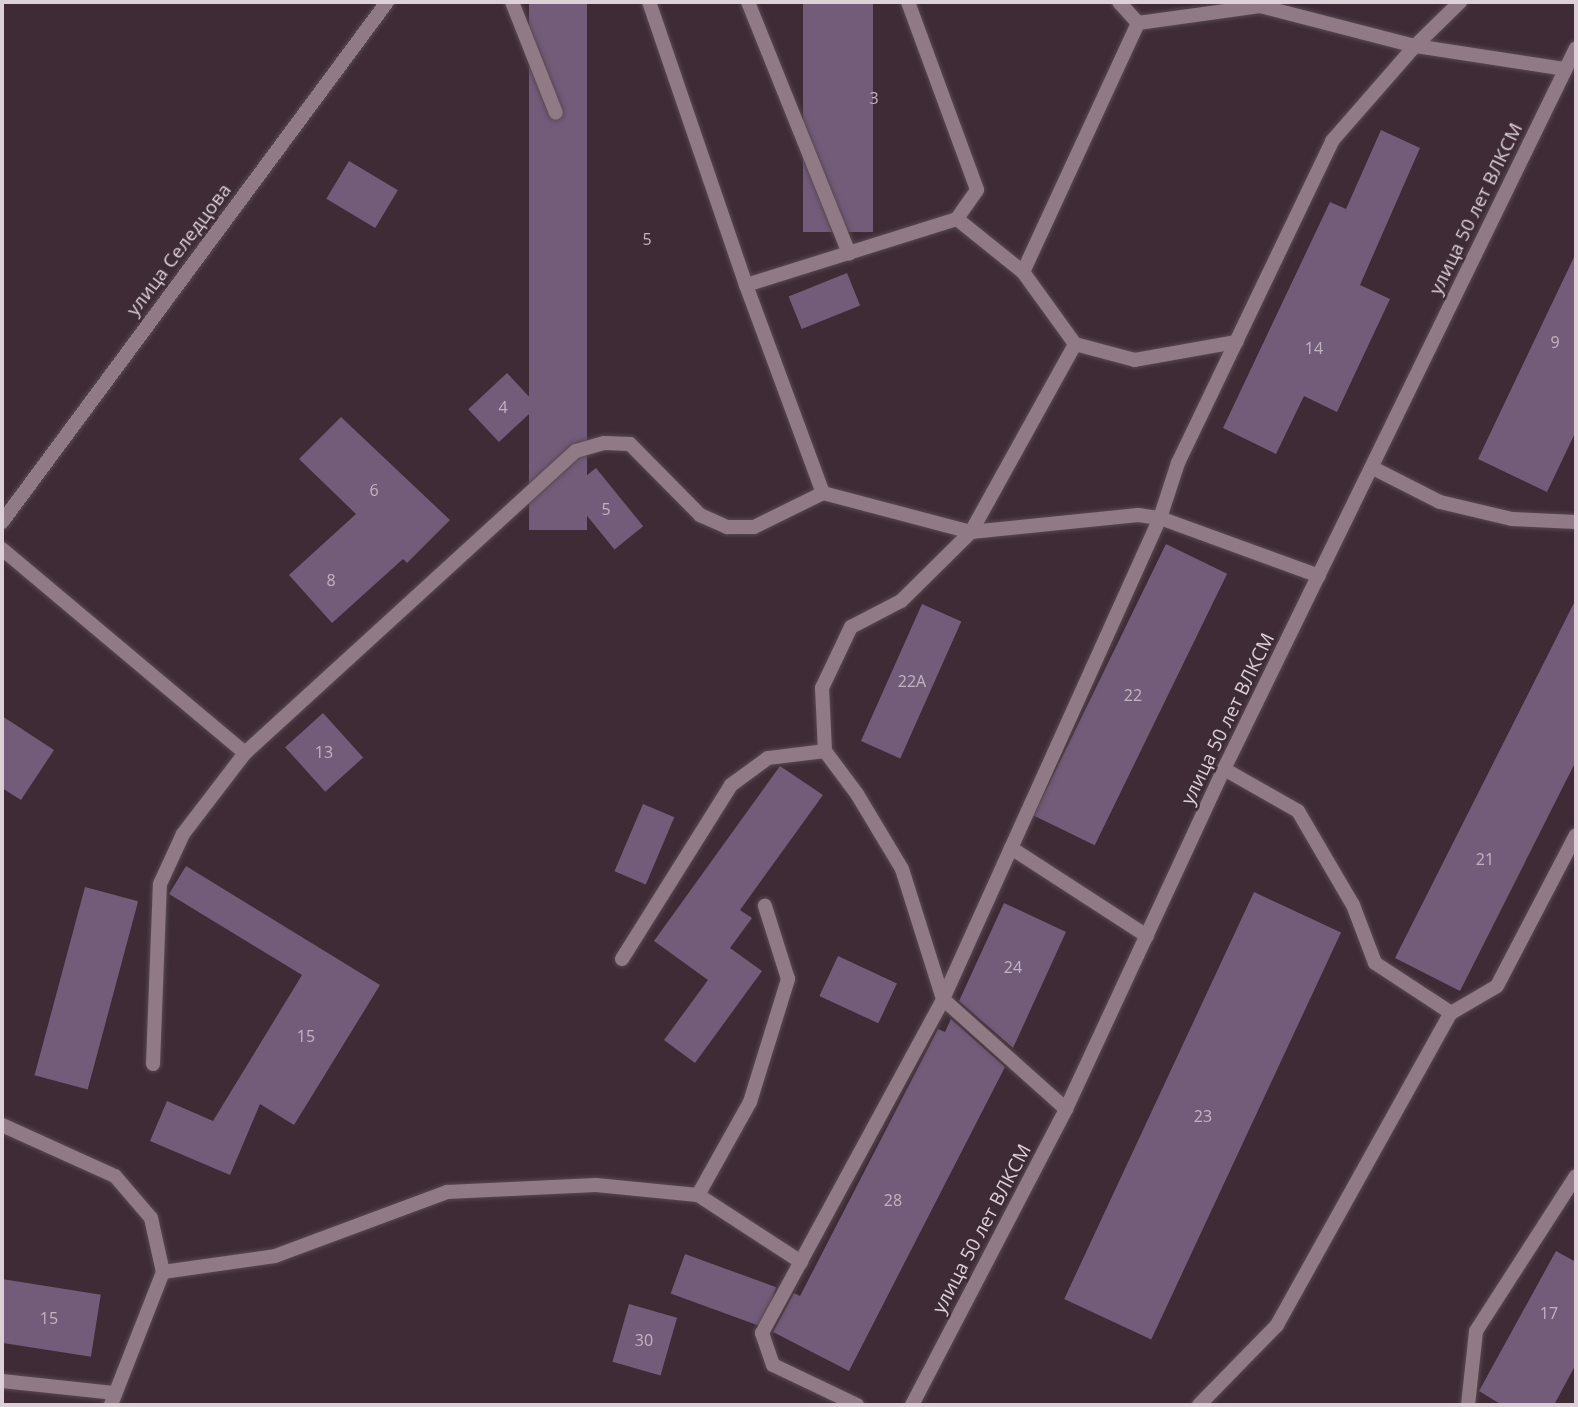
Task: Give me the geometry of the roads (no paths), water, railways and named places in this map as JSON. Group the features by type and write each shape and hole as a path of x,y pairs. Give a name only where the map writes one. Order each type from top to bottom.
{"street":[{"name":"улица Селедцова","path":"2,522 387,2"},
{"path":"512,2 556,113"},
{"path":"649,2 746,285 823,493"},
{"path":"748,2 849,253"},
{"path":"746,285 957,219 976,190 908,2"},
{"path":"1119,2 1138,23"},
{"path":"857,1405 773,1365 762,1333 943,999 1160,518 1178,463 1332,141 1415,46 1460,2"},
{"path":"1138,23 1260,6 1415,46 1565,69"},
{"path":"1023,272 1138,23"},
{"name":"улица 50 лет ВЛКСМ","path":"912,1405 1066,1109 1224,769 1576,48"},
{"path":"957,219 1023,272 1075,344 1135,360 1236,342"},
{"path":"1066,1109 943,999 902,869 857,794 825,751 822,688 850,627 901,601 971,532 1075,344"},
{"path":"153,1064 160,884 183,834 246,753 576,451 604,443 630,444 700,515 727,527 754,527 823,493 971,532 1138,515 1160,518 1318,576"},
{"path":"1373,468 1440,502 1512,519 1576,522"},
{"path":"2,549 246,753"},
{"path":"622,959 731,785 768,758 825,751"},
{"path":"1224,769 1298,811 1353,905 1375,963 1451,1013"},
{"path":"1199,1405 1277,1325 1451,1013 1497,985 1576,835"},
{"path":"1011,848 1147,936"},
{"path":"698,1195 750,1102 788,979 765,906"},
{"path":"2,1125 115,1175 151,1217 163,1272 113,1399 2,1381"},
{"path":"1468,1405 1476,1331 1576,1176"},
{"path":"163,1272 275,1256 447,1192 596,1185 698,1195 801,1262"}]}
